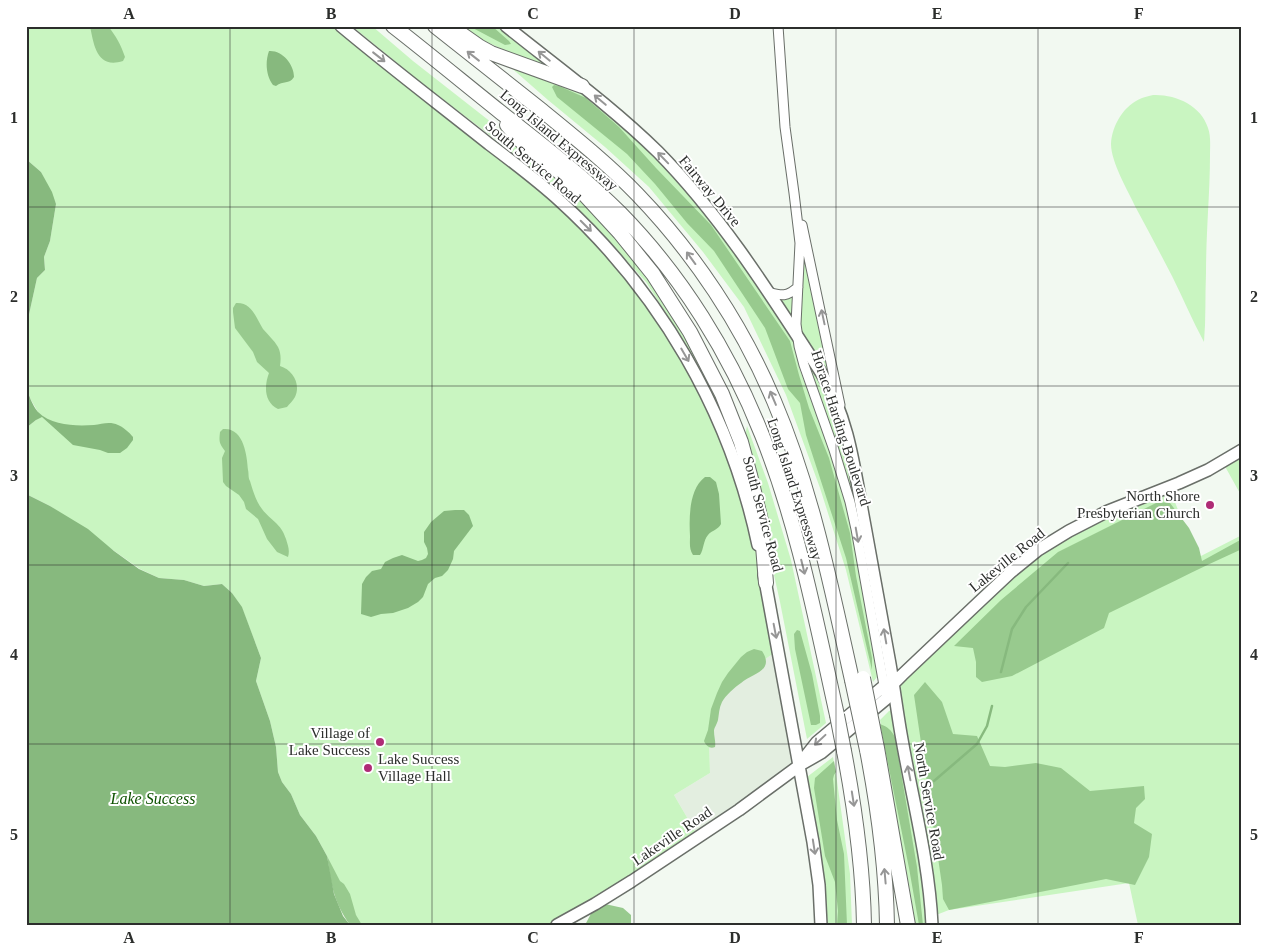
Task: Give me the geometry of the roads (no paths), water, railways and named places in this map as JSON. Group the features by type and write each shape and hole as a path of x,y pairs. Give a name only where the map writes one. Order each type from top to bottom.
{"highway":[{"name":"Long Island Expressway","path":"393,26 580,176 621,215 675,279 721,348 757,423 781,488 804,568 837,715 857,827 862,873 864,925"},
{"name":"Long Island Expressway","path":"436,26 576,138 636,193 667,228 706,280 741,335 763,376 774,402 811,506 838,615 857,679 872,749"},
{"path":"450,26 491,53 582,86"},
{"path":"491,105 521,141 597,206 653,274 690,332 722,394 741,442 761,522 766,583"},
{"path":"872,749 872,778 881,834 887,925"},
{"path":"872,749 902,886 908,925"}],"main road":[{"name":"South Service Road","path":"342,26 558,200 598,238 639,287 666,324 704,390 733,457 755,529 800,765 817,870 821,925"},
{"name":"Fairway Drive","path":"506,26 638,133 677,173 724,230 768,292 827,381 842,416"},
{"name":"Horace Harding Boulevard","path":"842,416 853,462 889,685"},
{"name":"Lakeville Road","path":"800,765 817,742 889,685 1038,550 1069,531 1108,511 1208,470 1242,450"},
{"name":"Lakeville Road","path":"557,925 632,881 739,810 800,765 821,753 886,699 889,685"},
{"name":"North Service Road","path":"889,685 902,735 924,855 932,925"}],"street":[{"name":"Horace Harding Boulevard","path":"778,26 785,127 800,243 796,324 798,337 804,365 850,502 889,685"},
{"name":"Horace Harding Boulevard","path":"794,193 808,250 842,416"},
{"path":"768,292 787,295 798,287"}],"water":[{"path":"269,51 283,55 290,63 294,77 288,82 276,86 273,85 267,69"},
{"path":"26,159 41,172 56,204 50,241 44,257 45,270 37,278 26,328"},
{"path":"26,387 38,412 50,420 72,425 115,424 128,432 133,437 133,440 120,453 108,453 73,445 42,417 26,428"},
{"path":"705,477 710,477 716,482 719,494 721,524 706,537 700,555 693,555 690,544 691,504 696,489"},
{"name":"Lake Success","path":"26,494 88,529 139,569 159,578 184,580 204,586 222,584 232,593 242,607 261,658 256,681 270,721 276,747 278,772 282,782 291,794 300,815 316,836 327,856 334,894 343,916 350,925 26,925"},
{"path":"464,510 469,515 473,526 454,551 448,570 428,584 423,597 408,608 371,617 361,614 362,584 366,577 372,571 381,569 385,562 402,555 418,561 426,558 428,554 424,542 424,532 431,522 444,511"}],"waterway":[{"path":"1001,672 1012,629 1026,607 1068,563"},
{"path":"934,781 977,744 987,726 992,706"}],"place":[{"name":"North Shore Presbyterian Church","path":"1210,505"},
{"name":"Village of Lake Success","path":"380,742"},
{"name":"Lake Success Village Hall","path":"368,768"}]}
